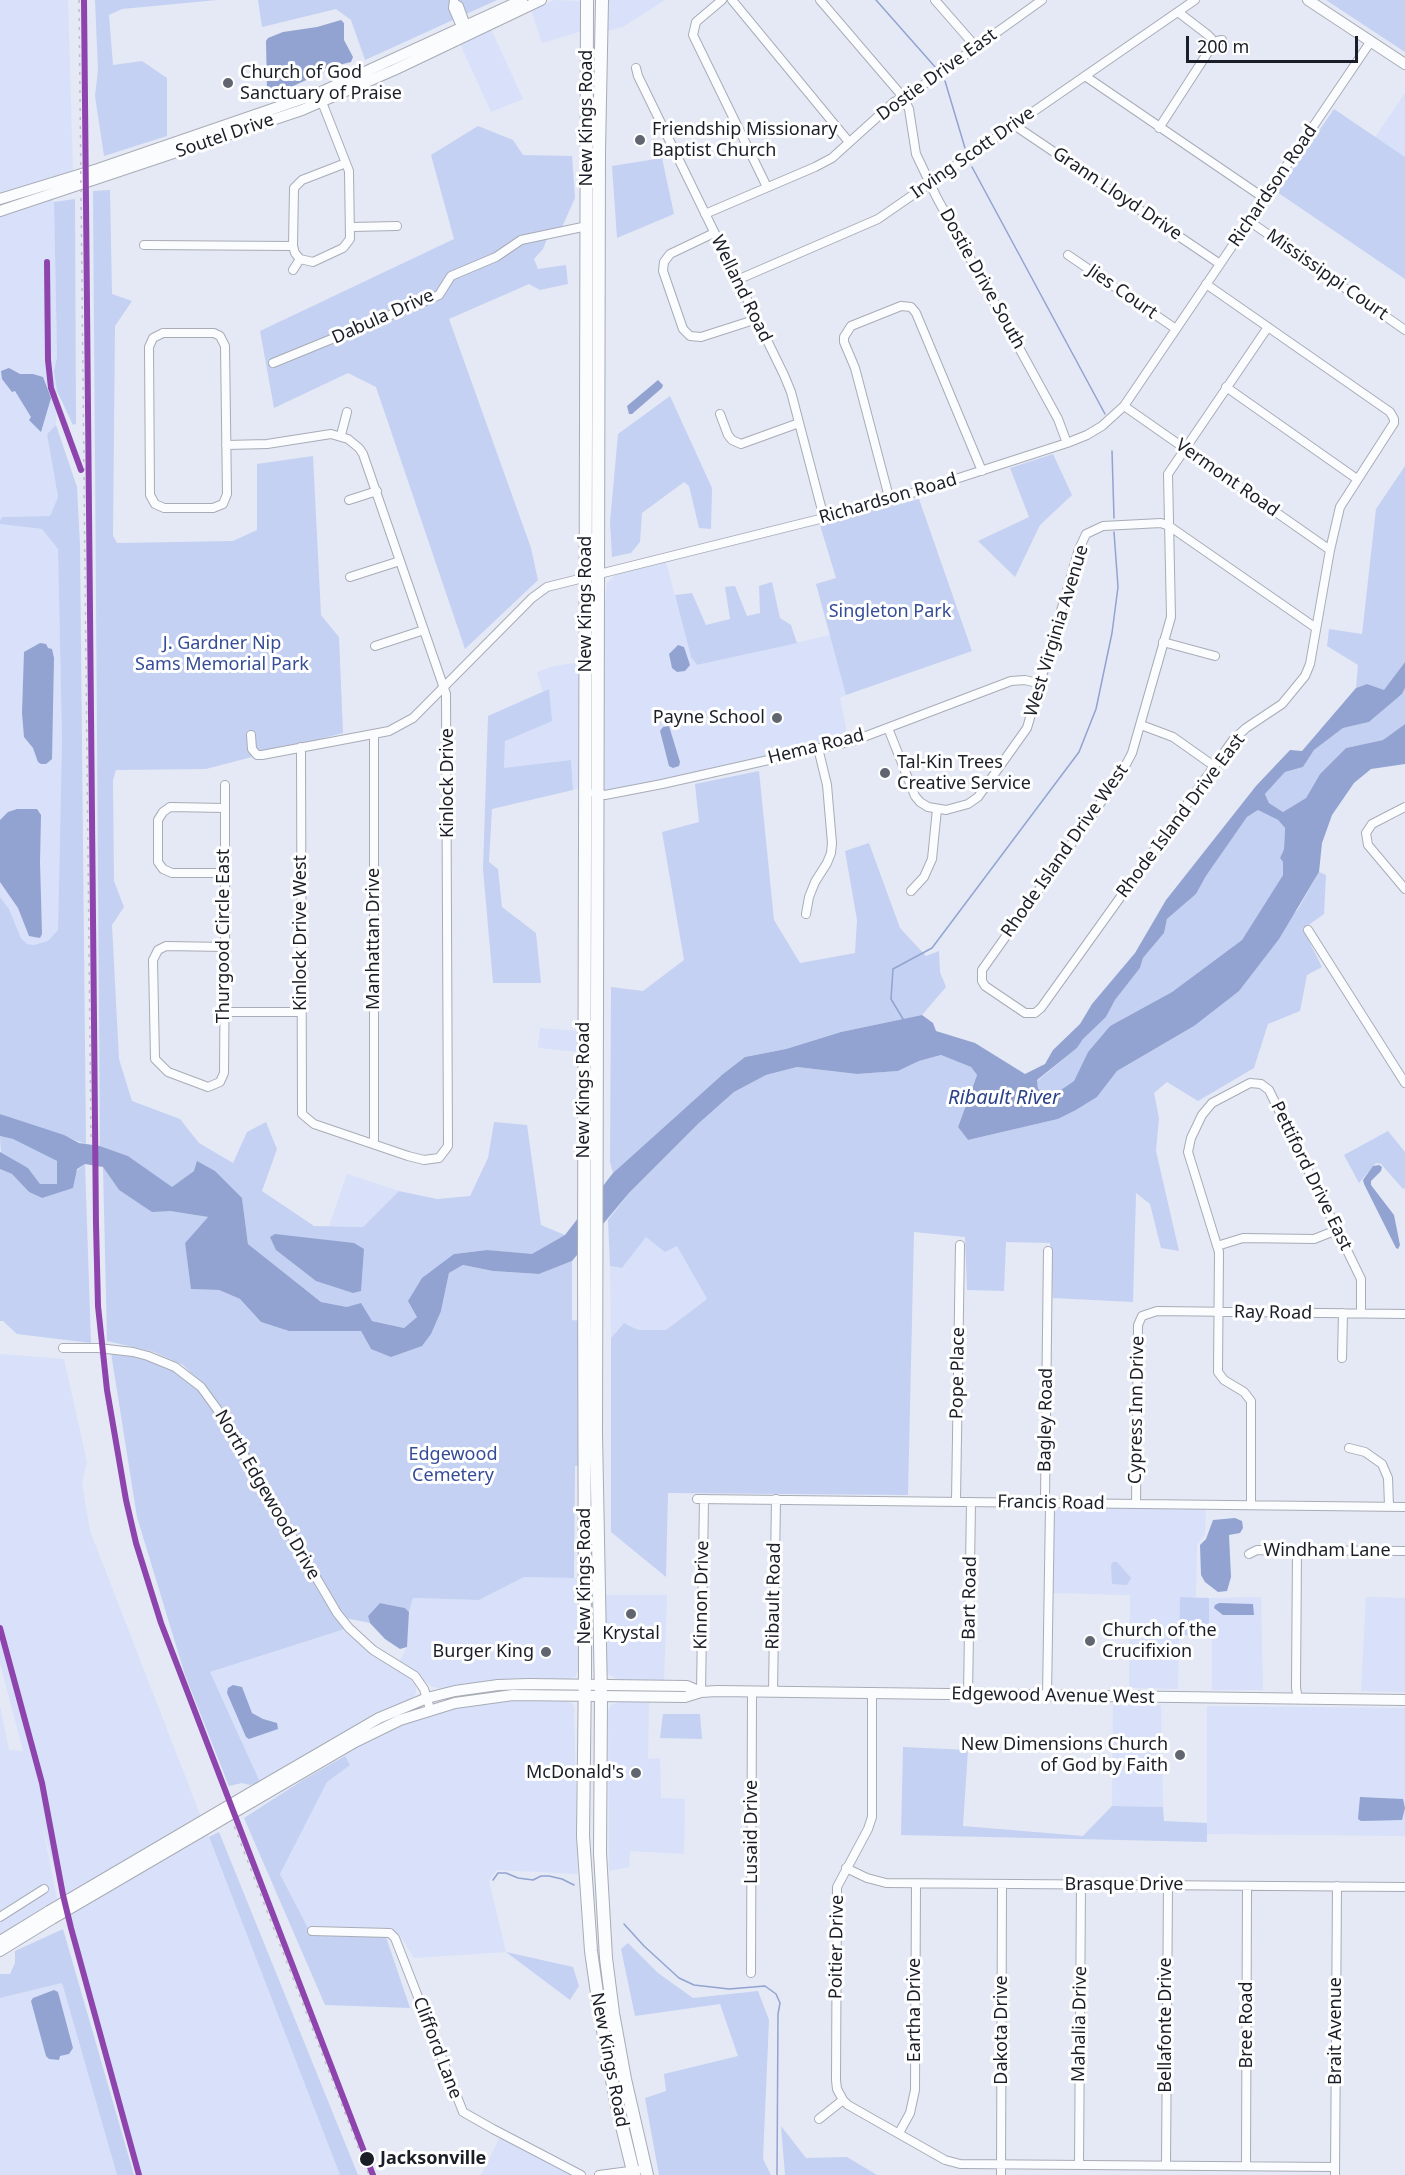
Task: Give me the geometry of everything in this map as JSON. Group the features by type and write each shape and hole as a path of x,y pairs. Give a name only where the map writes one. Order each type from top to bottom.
{"highway":[{"name":"New Kings Road","path":"593,374 586,226 602,0"},
{"name":"New Kings Road","path":"585,3 593,151 591,974 596,1180 584,1690 585,1870 591,1951 606,2055 633,2173"},
{"name":"New Kings Road","path":"591,974 584,1259 596,1515 601,1691 600,1853 606,1958 613,2013 646,2172"}],"main road":[{"name":"Soutel Drive","path":"0,211 270,121 522,0"},
{"name":"Soutel Drive","path":"465,29 541,0"},
{"path":"1308,0 1405,64"},
{"name":"Soutel Drive","path":"0,199 320,98"},
{"name":"Edgewood Avenue West","path":"50,1915 251,1797 455,1691 498,1685 685,1697 700,1692 773,1692 1405,1700"},
{"path":"0,1941 50,1915"},
{"path":"0,1951 50,1915"}],"street":[{"path":"722,0 696,22 693,35 768,187"},
{"path":"732,0 849,142"},
{"name":"Dostie Drive South","path":"820,0 903,97 909,109 916,154 1059,419 1067,443"},
{"path":"935,0 976,47"},
{"name":"Dostie Drive East","path":"705,214 832,158 894,102 1042,0"},
{"name":"Irving Scott Drive","path":"737,280 870,224 1195,0"},
{"path":"454,1 453,8 465,29"},
{"path":"1159,128 1211,50 1212,42 1208,34 1178,12"},
{"path":"1212,42 1222,40"},
{"name":"Richardson Road","path":"251,735 252,749 257,755 262,755 389,731 405,724 539,592 547,587 890,501 1067,443 1102,426 1124,406 1371,41"},
{"name":"Welland Road","path":"636,68 784,375 825,518"},
{"path":"1085,76 1264,198"},
{"path":"320,98 346,163 350,175 349,243 313,262 300,259 293,246 293,192 296,184 346,163"},
{"name":"Grann Lloyd Drive","path":"1014,125 1220,264"},
{"name":"Mississippi Court","path":"1249,221 1405,330"},
{"path":"351,226 397,226"},
{"name":"Dabula Drive","path":"273,363 432,298 439,294 451,276 496,256 521,240 586,226"},
{"path":"714,233 670,254 663,262 663,271 683,329 690,336 701,337 757,319"},
{"path":"144,245 293,246"},
{"name":"Jies Court","path":"1068,255 1176,329"},
{"path":"293,270 300,259"},
{"path":"1206,284 1268,327"},
{"path":"890,501 855,368 844,342 845,332 850,326 901,306 910,307 916,313 982,471"},
{"name":"Rhode Island Drive West","path":"1030,1014 1020,1011 985,986 981,975 984,966 1121,774 1132,753 1172,606 1168,474 1268,327"},
{"name":"Rhode Island Drive East","path":"1030,1014 1041,1008 1239,734 1274,711 1289,697 1305,676 1310,664 1340,507 1392,428 1395,419 1390,412 1268,327"},
{"path":"163,333 209,333 220,336 225,346 226,446 227,494 223,504 213,508 164,508 155,504 150,495 149,347 153,338 163,333"},
{"path":"1227,387 1357,479"},
{"name":"Vermont Road","path":"1124,406 1330,550"},
{"path":"226,446 267,444 323,434 341,435 347,412"},
{"path":"720,414 728,435 732,440 741,444 799,423"},
{"name":"Kinlock Drive","path":"341,435 354,443 363,454 448,699 448,1146 443,1155 432,1160 424,1160 374,1144"},
{"path":"349,500 377,491"},
{"name":"West Virginia Avenue","path":"937,809 946,810 968,804 984,790 1027,728 1078,549 1086,534 1098,527 1108,525 1161,523 1169,526"},
{"path":"1169,526 1316,628"},
{"path":"350,577 400,561"},
{"path":"375,646 424,630"},
{"path":"1163,642 1215,657"},
{"name":"Hema Road","path":"591,793 604,795 853,741 1011,681 1025,680 1041,684"},
{"path":"1141,725 1173,737 1214,766"},
{"path":"888,728 915,796 928,807 937,809 932,859 924,878 910,891"},
{"name":"Manhattan Drive","path":"374,735 374,1144"},
{"name":"Kinlock Drive West","path":"301,747 300,1109 305,1118 314,1124 374,1144"},
{"path":"806,914 809,897 827,863 832,843 827,785 818,748"},
{"name":"Thurgood Circle East","path":"225,785 225,947 224,1072 220,1082 216,1085 203,1086 168,1072 158,1063 154,1054 153,960 158,951 166,946 225,947"},
{"path":"225,808 170,807 158,820 158,862 164,869 172,873 225,873"},
{"path":"1405,807 1372,824 1366,833 1368,845 1405,889"},
{"path":"1308,930 1405,1083"},
{"path":"224,1012 301,1012"},
{"name":"Pettiford Drive East","path":"1217,1246 1188,1152 1191,1138 1202,1115 1212,1103 1250,1083 1261,1084 1269,1090 1362,1279 1361,1313"},
{"path":"1251,1505 1251,1401 1245,1392 1224,1380 1218,1372 1219,1252 1217,1246 1243,1238 1314,1239 1337,1230"},
{"name":"Pope Place","path":"956,1501 960,1245"},
{"name":"Bagley Road","path":"1047,1696 1050,1507 1045,1497 1048,1251"},
{"name":"Ray Road","path":"1142,1316 1157,1311 1405,1314"},
{"path":"1342,1358 1343,1313"},
{"name":"Cypress Inn Drive","path":"1136,1504 1138,1325 1142,1316"},
{"name":"North Edgewood Drive","path":"63,1348 98,1348 148,1356 175,1367 201,1387 217,1409 337,1613 349,1628 374,1650 416,1676 428,1704"},
{"path":"1349,1448 1365,1452 1382,1464 1388,1478 1389,1506"},
{"name":"Francis Road","path":"701,1499 1405,1507"},
{"name":"Kinnon Drive","path":"700,1692 701,1499"},
{"name":"Ribault Road","path":"773,1692 776,1499"},
{"name":"Bart Road","path":"968,1695 971,1502"},
{"name":"Windham Lane","path":"1249,1554 1257,1550 1405,1551"},
{"path":"1297,1551 1296,1688 1298,1699"},
{"name":"Lusaid Drive","path":"751,1973 752,1692"},
{"name":"Poitier Drive","path":"843,2100 837,2089 836,2080 837,1887 872,1817 872,1694"},
{"name":"Brasque Drive","path":"846,1868 876,1881 916,1884 1405,1887"},
{"name":"Eartha Drive","path":"899,2133 910,2113 915,2090 916,1884"},
{"name":"Dakota Drive","path":"1001,2175 1002,1885"},
{"name":"Mahalia Drive","path":"1078,2164 1081,1885"},
{"name":"Bellafonte Drive","path":"1166,2165 1168,1885"},
{"name":"Bree Road","path":"1246,2165 1247,1886"},
{"name":"Brait Avenue","path":"1335,2171 1337,1886"},
{"path":"0,1917 44,1889"},
{"name":"Clifford Lane","path":"312,1931 390,1933 395,1938 463,2112 581,2175"},
{"path":"600,2014 613,2013"},
{"path":"819,2119 843,2100 848,2105 952,2163 1246,2165 1335,2171"},
{"path":"599,2175 646,2172"}],"shaded area":[{"path":"0,0 68,0 73,171 0,195"},
{"path":"554,0 579,1 582,31 542,43 531,10"},
{"path":"607,0 665,0 623,27 607,31"},
{"path":"491,29 523,99 491,112 460,44"},
{"path":"1405,93 1405,157 1375,137"},
{"path":"52,198 54,202 57,357 54,371 57,391 56,425 47,434 58,497 50,516 2,517 0,521 0,216"},
{"path":"0,524 42,529 58,549 62,739 58,930 48,941 33,945 27,944 21,938 9,909 0,897"},
{"path":"666,562 691,657 697,665 830,635 846,695 840,698 848,739 602,793 602,628 607,583 615,575"},
{"path":"581,662 580,788 573,790 571,760 504,769 505,742 549,690 543,692 537,672 554,666"},
{"path":"540,1028 580,1031 580,1052 538,1048"},
{"path":"347,1174 399,1191 363,1227 329,1226"},
{"path":"646,1236 677,1246 707,1299 666,1330 638,1330 624,1323 611,1338 610,1266 622,1268"},
{"path":"0,1354 64,1359 87,1462 82,1483 90,1531 340,2175 136,2175 42,1823 57,1899 0,1936 0,1706 9,1750 23,1751 0,1663"},
{"path":"1053,1505 1206,1507 1205,1534 1197,1545 1196,1597 1180,1597 1178,1689 1129,1688 1130,1595 1051,1593"},
{"path":"524,1577 577,1578 578,1670 575,1677 568,1679 516,1678 483,1681 442,1689 431,1686 399,1662 407,1647 409,1612 413,1598 479,1600"},
{"path":"603,1595 667,1595 664,1680 620,1680 609,1675 605,1668"},
{"path":"1261,1597 1263,1690 1212,1690 1209,1598"},
{"path":"1366,1597 1405,1598 1405,1692 1361,1691"},
{"path":"345,1629 384,1662 406,1674 416,1687 416,1694 411,1700 260,1782 210,1672"},
{"path":"512,1700 562,1700 572,1703 574,1707 578,1874 497,1870 489,1881 506,1952 414,1958 399,1934 311,1934 280,1874 327,1782 349,1765 343,1753 389,1729 432,1714 461,1707"},
{"path":"622,1701 649,1701 648,1759 660,1758 661,1798 685,1799 684,1854 630,1851 629,1867 609,1871 608,1711 611,1705"},
{"path":"1113,1705 1161,1705 1163,1807 1112,1806"},
{"path":"1207,1706 1405,1708 1405,1836 1207,1834"},
{"path":"62,1983 117,2175 0,2175 0,1998"},
{"path":"500,2137 571,2175 481,2175"}],"green space":[{"path":"95,0 217,0 122,9 109,15 113,65 142,61 167,78 167,136 104,156 95,96 98,70"},
{"path":"258,0 497,0 365,60 351,20 336,9 262,27"},
{"path":"1326,0 1405,0 1405,52"},
{"path":"1334,109 1405,157 1405,279 1277,192"},
{"path":"478,126 513,140 523,155 572,156 575,198 562,227 547,239 543,249 534,259 538,269 566,265 568,284 540,290 529,284 449,319 531,548 538,580 465,649 376,387 348,373 274,408 260,331 454,239 431,155"},
{"path":"662,158 674,214 617,238 612,166"},
{"name":"J. Gardner Nip Sams Memorial Park","path":"110,190 112,294 132,301 115,326 113,536 117,543 233,541 257,530 257,464 313,456 321,615 339,637 343,733 206,769 116,770 113,780 114,881 124,907 112,925 119,1059 132,1101 180,1119 199,1143 233,1163 247,1132 266,1122 277,1149 262,1191 314,1226 363,1227 399,1191 437,1199 470,1196 488,1158 494,1122 527,1125 541,1225 565,1235 532,1255 487,1250 454,1254 417,1317 404,1328 372,1321 347,1307 321,1302 248,1244 242,1198 194,1171 172,1188 128,1156 100,1146 93,191"},
{"path":"75,199 76,424 73,425 57,391 54,371 57,357 54,202"},
{"path":"670,396 712,488 711,529 699,528 689,486 684,482 642,513 640,542 631,553 612,557 610,522 618,434"},
{"path":"56,425 77,487 80,545 86,1144 0,1114 0,897 9,909 21,938 27,944 33,945 48,941 58,930 62,739 58,549 42,529 0,524 0,521 2,517 50,516 58,497 47,434"},
{"path":"1053,454 1072,495 1040,525 1015,577 978,541 1029,517 1010,468"},
{"path":"1405,466 1405,662 1384,691 1367,684 1356,688 1358,665 1327,646 1329,629 1362,634 1376,509"},
{"name":"Singleton Park","path":"919,499 972,651 846,695 816,584 836,578 820,525"},
{"path":"772,582 780,618 791,625 797,643 697,665 691,657 675,595 692,593 706,625 730,619 725,587 735,586 747,616 760,613 759,586"},
{"path":"1405,688 1405,724 1383,740 1346,748 1320,774 1306,798 1283,812 1269,803 1265,794 1285,772 1303,767 1314,750 1343,728 1369,722 1402,694"},
{"path":"549,689 552,721 505,741 504,768 571,760 573,790 492,809 489,862 498,869 502,907 536,933 541,983 493,983 483,869 488,716"},
{"path":"759,771 774,920 800,963 855,953 857,920 845,851 869,843 900,928 926,956 939,951 940,972 946,987 922,1015 841,1032 786,1049 745,1057 613,1173 610,1162 611,987 643,991 684,960 662,832 699,822 695,784"},
{"path":"1258,810 1278,820 1285,828 1284,849 1280,858 1283,862 1283,875 1242,940 1172,992 1110,1026 1088,1052 1074,1081 1052,1096 1038,1089 1037,1081 1077,1048 1106,1017 1115,1000 1140,968 1143,958 1164,933 1167,919 1196,894 1247,817"},
{"path":"1319,872 1326,875 1324,914 1303,929 1322,967 1307,975 1300,1011 1268,1024 1254,1068 1198,1101 1167,1082 1154,1093 1159,1118 1156,1151 1179,1251 1161,1248 1150,1204 1136,1193 1133,1302 1053,1298 1050,1243 1006,1242 1004,1291 967,1290 965,1237 914,1232 908,1495 668,1493 666,1577 611,1532 611,1338 624,1323 638,1330 666,1330 707,1299 677,1246 665,1252 646,1237 622,1268 610,1266 608,1220 629,1193 699,1123 734,1092 766,1075 797,1067 857,1074 898,1071 919,1061 941,1055 971,1067 977,1075 958,1127 968,1140 1058,1119 1097,1097 1117,1071 1194,1026 1298,909"},
{"path":"1388,1131 1405,1152 1405,1188 1403,1189 1381,1164 1376,1163 1359,1183 1344,1155"},
{"path":"0,1136 13,1139 57,1161 57,1184 40,1184 28,1168 1,1154"},
{"path":"85,1164 91,1343 17,1334 3,1321 0,1321 0,1169 12,1174 29,1192 42,1198"},
{"name":"Edgewood Cemetery","path":"103,1167 119,1190 152,1211 170,1211 208,1217 185,1243 192,1289 219,1290 240,1299 261,1322 289,1331 361,1331 371,1349 441,1311 449,1273 463,1265 493,1271 539,1274 572,1261 572,1320 581,1321 580,1466 575,1466 574,1578 524,1577 479,1600 413,1598 409,1612 405,1608 380,1603 368,1616 370,1623 345,1618 328,1594 200,1382 183,1365 154,1352 107,1341"},
{"path":"111,1353 133,1355 155,1361 195,1386 211,1406 323,1599 345,1629 210,1672 260,1782 229,1786 185,1675 137,1517"},
{"path":"1117,1562 1131,1578 1127,1585 1112,1584 1111,1565"},
{"path":"1180,1597 1209,1598 1209,1636 1179,1635"},
{"path":"663,1714 700,1714 702,1739 660,1738"},
{"path":"903,1747 968,1750 963,1826 1083,1836 1112,1806 1163,1807 1164,1821 1207,1823 1207,1842 901,1835"},
{"path":"345,1756 350,1765 327,1782 280,1874 311,1934 385,1934 410,2008 325,2005 244,1818"},
{"path":"219,1832 358,2175 340,2175 209,1837"},
{"path":"63,1929 134,2175 117,2175 62,1983 0,1998 0,1974 10,1974 15,1963 15,1951"},
{"path":"628,1943 658,1973 693,1998 758,1991 769,2020 763,2159 771,2175 659,2175 645,2098 666,2091 664,2074 738,2056 720,2004 635,2016 621,1949"},
{"path":"506,1952 573,1967 579,1986 570,2000"},
{"path":"781,2126 806,2158 847,2157 877,2175 785,2175"}],"water":[{"path":"341,20 344,23 344,40 353,57 351,62 339,65 278,93 272,94 267,91 266,41 268,38 283,32 317,27"},
{"path":"9,368 20,374 43,377 51,398 41,432 29,420 31,417 15,391 12,392 2,379 1,371"},
{"path":"658,380 663,385 662,388 632,414 629,414 627,406"},
{"path":"40,643 52,649 54,658 52,759 46,764 38,762 33,748 24,737 22,713 24,652"},
{"path":"678,645 684,647 690,665 685,671 677,672 672,668 669,654"},
{"name":"Ribault River","path":"1405,662 1405,688 1402,694 1369,722 1343,728 1314,750 1303,767 1285,772 1265,794 1269,803 1283,812 1306,798 1320,774 1346,748 1383,740 1405,724 1405,764 1371,769 1354,783 1332,815 1322,843 1319,872 1279,939 1239,991 1194,1026 1117,1071 1097,1097 1058,1119 968,1140 958,1127 977,1075 971,1067 941,1055 919,1061 898,1071 857,1074 797,1067 766,1075 734,1092 699,1123 629,1193 572,1261 539,1274 493,1271 463,1265 449,1273 441,1311 431,1334 422,1346 391,1357 371,1349 361,1331 289,1331 261,1322 240,1299 219,1290 191,1289 185,1243 208,1217 170,1211 152,1212 119,1190 103,1167 85,1164 77,1169 73,1188 42,1198 29,1192 12,1174 0,1169 0,1152 28,1168 40,1184 57,1184 57,1161 13,1139 0,1136 0,1114 64,1135 79,1143 100,1146 128,1156 172,1187 194,1171 197,1161 215,1171 242,1198 248,1244 321,1302 347,1307 361,1303 372,1321 404,1328 417,1317 408,1301 422,1278 454,1254 487,1250 532,1254 565,1235 613,1173 745,1057 786,1049 841,1032 922,1015 933,1023 936,1031 975,1043 1025,1074 1045,1064 1053,1050 1080,1024 1092,1004 1135,953 1166,900 1256,786 1290,750 1302,751 1356,688 1367,684 1384,690","holes":["1258,810 1278,820 1285,828 1284,849 1280,858 1283,862 1283,875 1242,940 1172,992 1110,1026 1088,1052 1074,1081 1052,1096 1038,1089 1037,1080 1077,1048 1106,1017 1115,1000 1140,968 1143,958 1164,933 1167,919 1196,894 1247,817"]},
{"path":"669,726 680,762 679,766 673,768 669,766 660,731 663,727"},
{"path":"17,809 37,809 41,815 42,934 40,938 29,936 18,908 0,882 0,820 8,812"},
{"path":"1373,1166 1382,1167 1381,1171 1371,1181 1371,1185 1394,1215 1400,1245 1398,1249 1363,1180"},
{"path":"275,1234 354,1243 364,1249 361,1291 353,1293 316,1281 276,1250 270,1237"},
{"path":"1235,1518 1242,1521 1243,1528 1240,1533 1229,1535 1231,1577 1227,1591 1218,1592 1205,1582 1201,1575 1200,1545 1206,1539 1213,1520"},
{"path":"380,1603 405,1608 409,1612 407,1647 400,1649 385,1639 370,1623 368,1616"},
{"path":"1219,1603 1253,1604 1254,1615 1223,1615 1214,1608"},
{"path":"233,1685 242,1687 252,1713 277,1723 278,1729 249,1739 246,1737 227,1693 228,1688"},
{"path":"1360,1797 1403,1799 1405,1808 1402,1820 1361,1821 1358,1819"},
{"path":"54,1990 58,1992 73,2048 69,2054 60,2056 59,2060 49,2059 46,2056 31,2001 33,1998"}],"waterway":[{"path":"876,0 936,68"},
{"path":"945,81 965,148"},
{"path":"972,167 1105,414"},
{"path":"1112,451 1114,518"},
{"path":"903,1019 891,999 893,969 932,948 1079,752 1096,709 1112,633 1118,587 1114,532"},
{"path":"493,1880 498,1873 506,1873 518,1878 533,1880 541,1876 549,1876 574,1885"},
{"path":"624,1924 679,1978 694,1985 729,1989 765,1986 776,1994 780,2003 778,2014 777,2175"}],"railway":[{"path":"79,0 91,1137"},
{"path":"47,262 48,360 51,388 81,469"},
{"path":"0,1628 42,1783 71,1928 139,2175"},
{"path":"231,1818 369,2175"}],"transit line":[{"path":"84,0 96,1224 98,1306 107,1390 126,1500 136,1543 161,1623 373,2175"},
{"path":"47,262 48,360 51,388 81,470"},
{"path":"0,1628 42,1783 71,1928 139,2175"}],"place":[{"name":"Church of God Sanctuary of Praise","path":"228,83"},
{"name":"Friendship Missionary Baptist Church","path":"640,140"},
{"name":"Payne School","path":"777,718"},
{"name":"Tal-Kin Trees Creative Service","path":"885,773"},
{"name":"Krystal","path":"631,1614"},
{"name":"Church of the Crucifixion","path":"1090,1641"},
{"name":"Burger King","path":"546,1652"},
{"name":"New Dimensions Church of God by Faith","path":"1180,1755"},
{"name":"McDonald's","path":"636,1773"},
{"name":"Jacksonville","path":"367,2159"}]}
